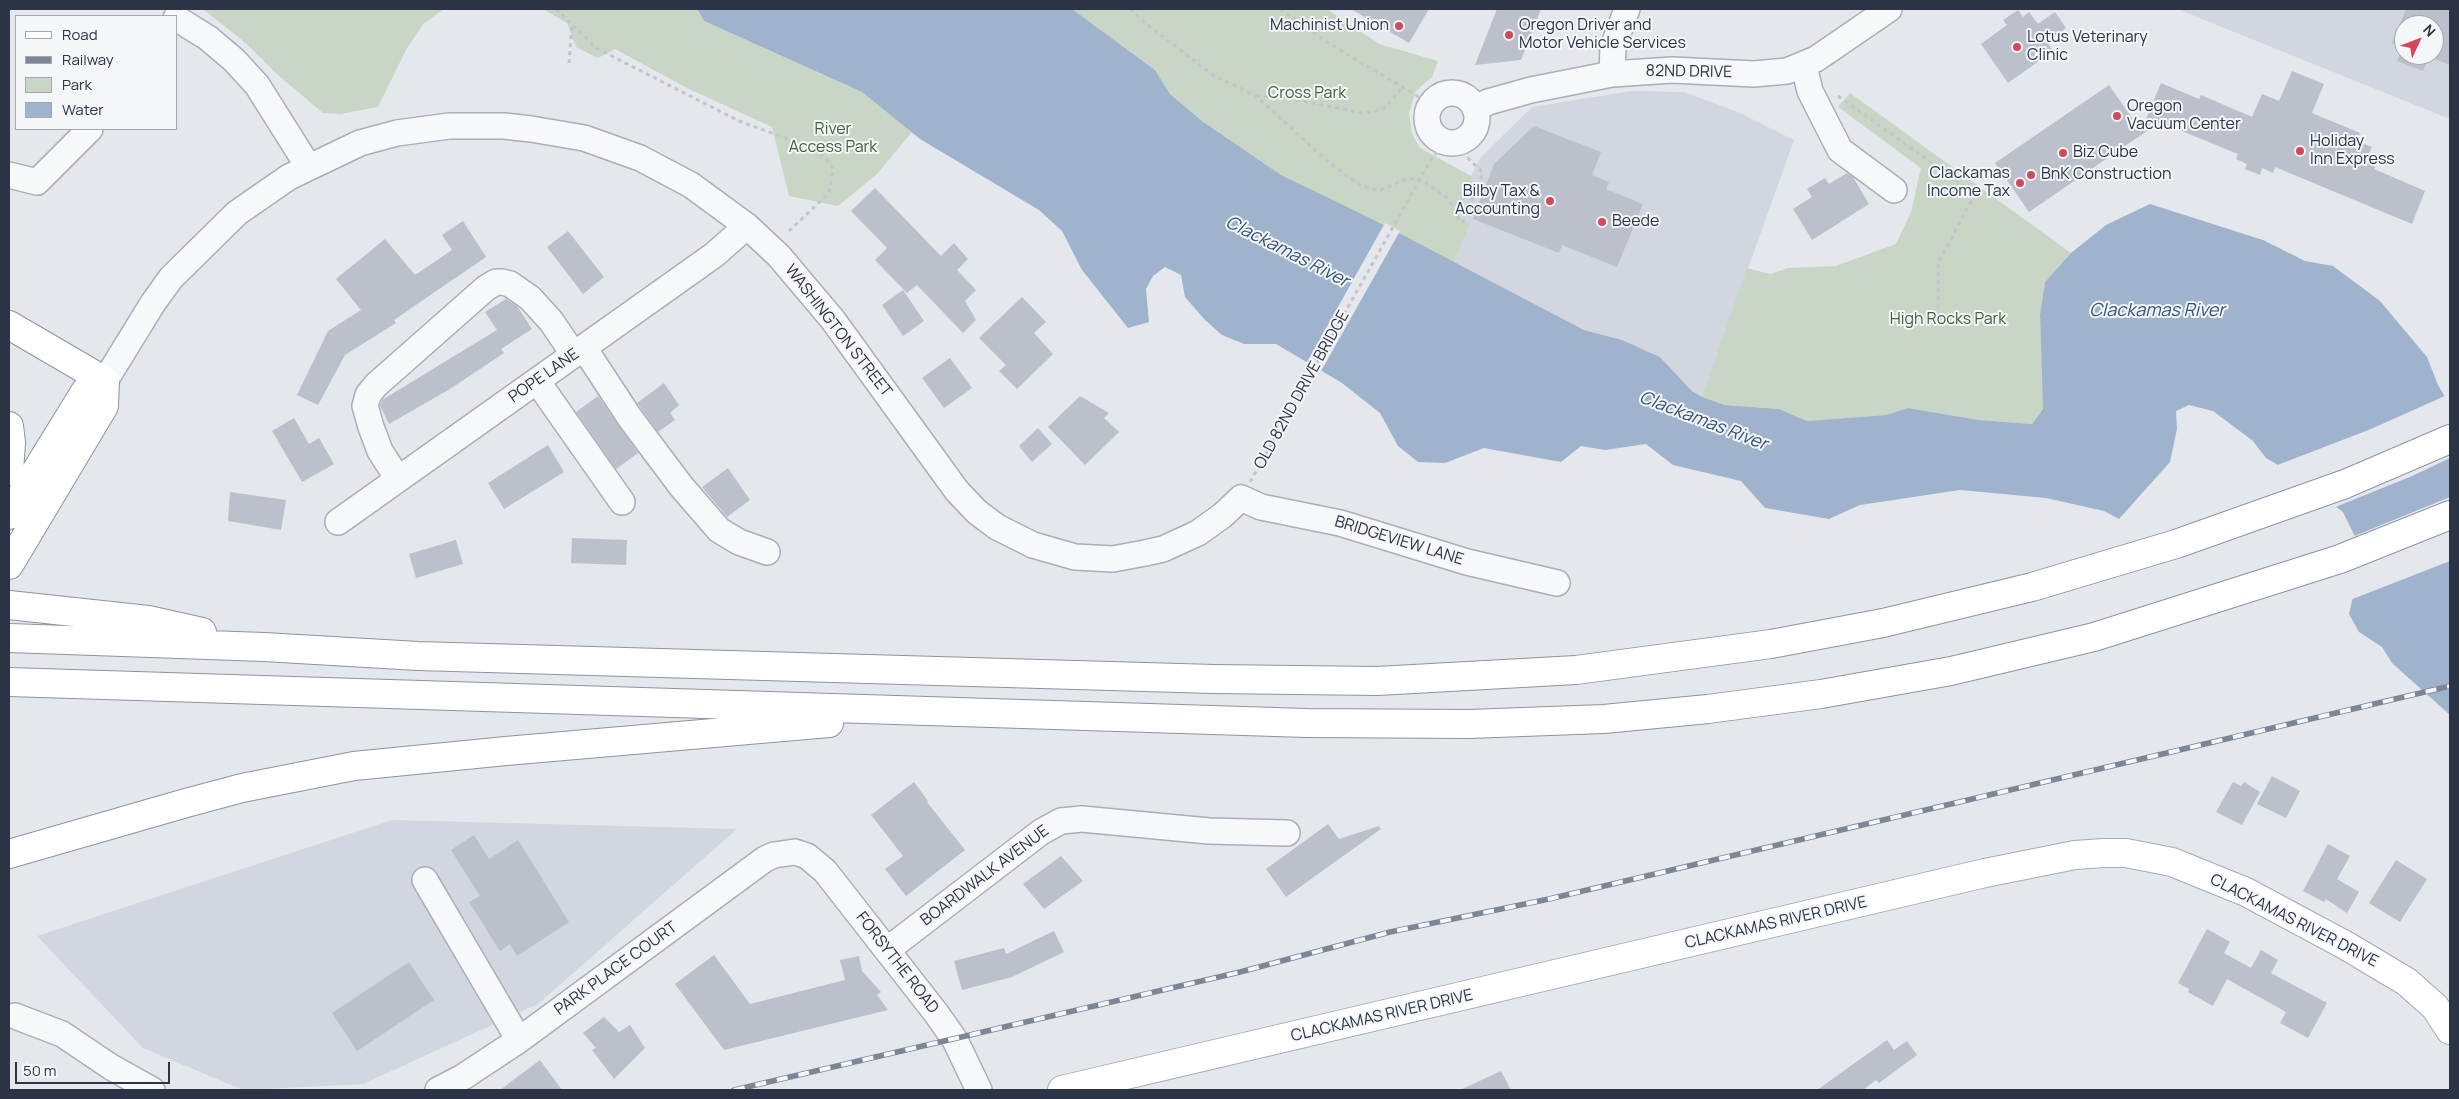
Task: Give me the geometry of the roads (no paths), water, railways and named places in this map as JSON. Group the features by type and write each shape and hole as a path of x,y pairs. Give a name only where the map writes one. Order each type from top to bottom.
{"main road":[{"path":"9,324 104,381 104,406 19,523 9,565"},
{"path":"9,426 11,443 9,471"},
{"path":"9,638 264,647 418,656 1046,675 1377,681 1576,670 1762,645 1883,623 2032,587 2195,538 2345,484 2450,439"},
{"path":"9,682 1316,724 1469,724 1604,719 1708,709 1821,694 1951,671 2094,637 2340,559 2450,515"},
{"path":"9,605 148,620 264,647"},
{"path":"9,854 205,798 354,766 956,712"},
{"name":"CLACKAMAS RIVER DRIVE","path":"1077,1088 2002,869 2075,854 2141,855 2172,862 2246,892 2345,945 2408,982 2435,1007 2450,1030"}],"street":[{"path":"158,9 171,15"},
{"path":"1612,74 1613,47 1627,9"},
{"name":"82ND DRIVE","path":"1475,109 1488,102 1531,90 1612,74 1672,70 1768,73 1804,66 1889,9"},
{"path":"178,19 208,38 234,60 257,84 308,166"},
{"path":"1804,66 1810,90 1840,150 1894,190"},
{"path":"1452,93 1468,99 1475,109 1476,122 1474,130 1462,141 1443,147 1430,130 1427,116 1431,104 1440,96 1452,93"},
{"name":"WASHINGTON STREET","path":"104,381 153,303 184,264 238,213 308,166 360,143 405,132 465,126 504,126 584,138 640,158 691,185 747,226 770,248 834,320 957,492 977,512 1013,536 1033,545 1075,557 1113,559 1128,557 1163,549 1198,533 1224,515 1246,490"},
{"path":"9,175 37,182 89,130"},
{"name":"POPE LANE","path":"338,522 714,255 747,226"},
{"path":"398,480 380,451 370,427 365,406 368,395 376,384 486,288 496,282 502,282 510,284 530,298 579,351 681,486 719,530 738,542 767,552"},
{"path":"537,381 622,502"},
{"name":"BRIDGEVIEW LANE","path":"1246,490 1261,507 1340,523 1467,562 1557,583"},
{"name":"BOARDWALK AVENUE","path":"887,950 1041,832 1061,821 1082,819 1209,831 1287,833"},
{"name":"FORSYTHE ROAD","path":"795,852 816,862 887,950 955,1040 979,1090"},
{"name":"PARK PLACE COURT","path":"438,1090 463,1077 519,1040 765,859 774,855 795,852"},
{"path":"425,880 519,1040"},
{"path":"15,1016 62,1034 111,1067 152,1090"}],"water":[{"name":"Clackamas River","path":"697,9 1072,9 1155,70 1170,94 1202,121 1281,175 1374,220 1584,330 1622,340 1660,357 1692,391 1702,397 1725,405 1779,409 1807,421 1886,415 1908,408 1979,420 2032,424 2043,409 2040,315 2045,282 2071,253 2106,225 2150,204 2263,240 2305,261 2333,266 2380,301 2427,357 2438,385 2450,405 2450,715 2392,663 2382,647 2359,632 2349,614 2363,553 2343,512 2285,469 2266,458 2253,441 2213,411 2189,405 2176,411 2177,429 2170,462 2119,519 2104,511 2046,498 1960,490 1860,505 1829,519 1765,508 1741,481 1673,465 1646,444 1605,450 1581,446 1561,462 1484,448 1445,463 1418,462 1398,446 1380,413 1342,383 1276,344 1244,344 1222,335 1205,320 1185,297 1181,275 1165,267 1153,276 1146,289 1149,322 1128,328 1082,270 1062,231 1039,210 920,139 862,92 704,21"}],"railway":[{"path":"734,1090 1240,972 1390,932 1549,899 2450,686"}],"place":[{"name":"Machinist Union","path":"1399,26"},
{"name":"Oregon Driver and Motor Vehicle Services","path":"1509,35"},
{"name":"Lotus Veterinary Clinic","path":"2017,47"},
{"name":"Oregon Vacuum Center","path":"2117,116"},
{"name":"Holiday Inn Express","path":"2300,151"},
{"name":"Biz Cube","path":"2063,153"},
{"name":"BnK Construction","path":"2031,175"},
{"name":"Clackamas Income Tax","path":"2020,183"},
{"name":"Bilby Tax & Accounting","path":"1550,201"},
{"name":"Beede","path":"1602,222"}],"park label":[{"name":"Cross Park","path":"1307,94"},
{"name":"River Access Park","path":"833,139"},
{"name":"High Rocks Park","path":"1948,320"}]}
